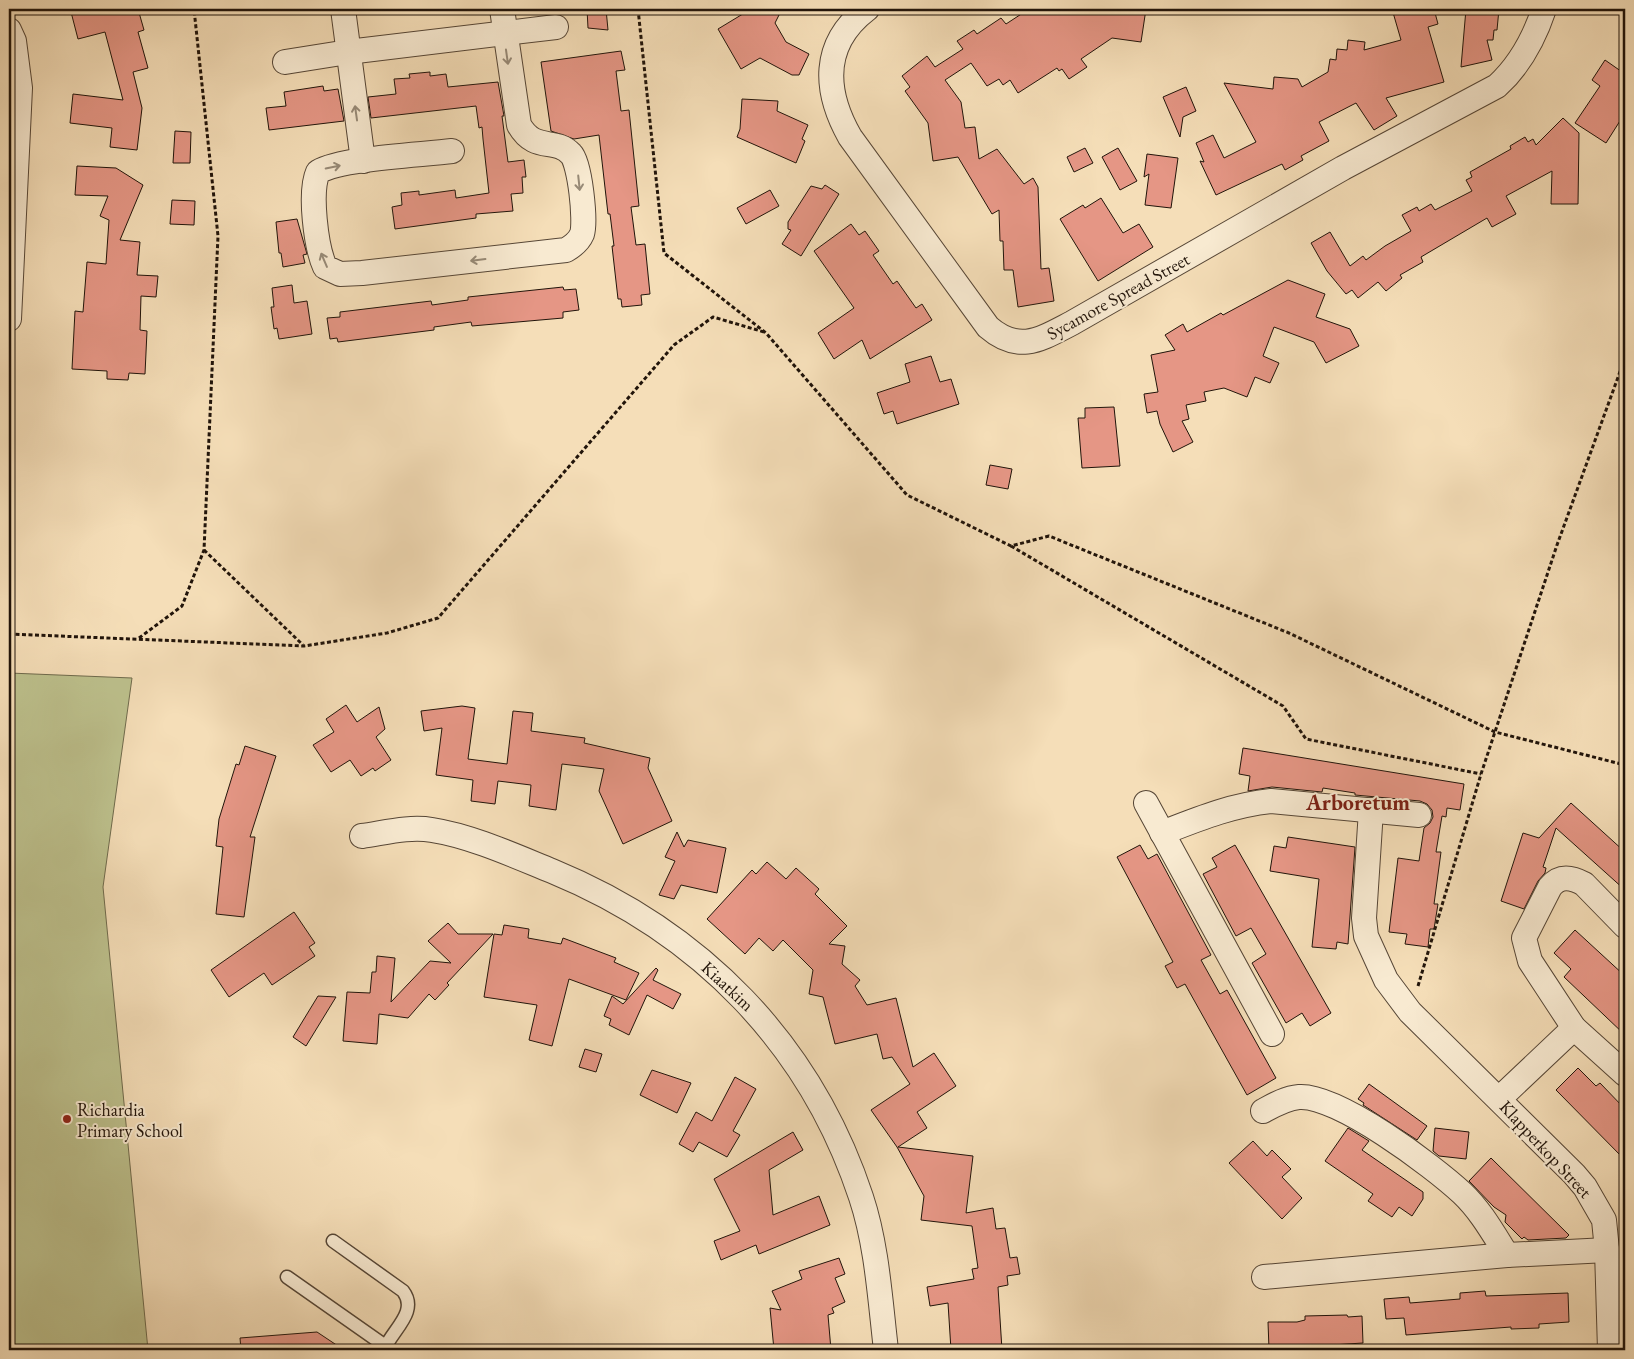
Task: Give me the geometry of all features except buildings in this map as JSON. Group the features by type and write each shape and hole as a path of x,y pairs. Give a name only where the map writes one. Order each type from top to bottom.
{"street":[{"path":"343,9 363,161"},
{"name":"Sycamore Spread Street","path":"867,9 848,27 838,44 833,60 830,78 838,115 850,137 988,327 1004,339 1026,343 1042,338 1072,323 1343,168 1497,86 1512,72 1526,51 1544,9"},
{"path":"452,151 363,161 325,168 318,172 314,186 320,250 326,267 335,274 362,273 556,251 573,246 582,234 584,224 577,165 570,153 557,146 536,142 524,133 519,125 503,20"},
{"path":"285,62 348,52 503,20 556,27"},
{"path":"9,30 14,41 20,88 9,319"},
{"path":"1162,833 1222,810 1247,803 1294,801 1419,815"},
{"path":"1146,803 1272,1034"},
{"name":"Klapperkop Street","path":"1371,810 1364,918 1366,936 1386,980 1410,1012 1585,1187 1604,1220 1608,1250 1610,1350"},
{"name":"Kiaatkim","path":"362,836 406,830 431,829 495,848 576,882 654,926 715,970 759,1015 805,1074 830,1122 861,1197 875,1258 886,1350"},
{"path":"1625,926 1584,884 1568,878 1555,881 1550,887 1526,932 1524,945 1530,961 1574,1028 1625,1074"},
{"path":"1499,1099 1574,1028"},
{"path":"1263,1110 1284,1100 1299,1097 1330,1103 1355,1117 1426,1164 1462,1193 1484,1217 1507,1255"},
{"path":"1264,1276 1507,1255 1608,1250"}],"lane":[{"path":"287,1277 387,1349 408,1311 409,1298 403,1290 333,1241"}],"path":[{"path":"138,639 182,606 204,550 218,236 194,9"},
{"path":"638,9 664,253 766,333 907,495 1011,546 1283,706 1306,739 1481,774"},
{"path":"9,634 304,646 387,633 438,618 674,345 713,317 766,333"},
{"path":"1410,1012 1481,774 1557,545 1625,358"},
{"path":"1011,546 1049,536 1290,633 1495,732 1625,765"},
{"path":"204,550 304,646"}],"green space":[{"name":"Richardia Primary School","path":"9,673 132,678 103,887 148,1350 9,1350"}],"place":[{"name":"Richardia Primary School","path":"67,1119"}],"district":[{"name":"Arboretum","path":"1358,802"}]}
